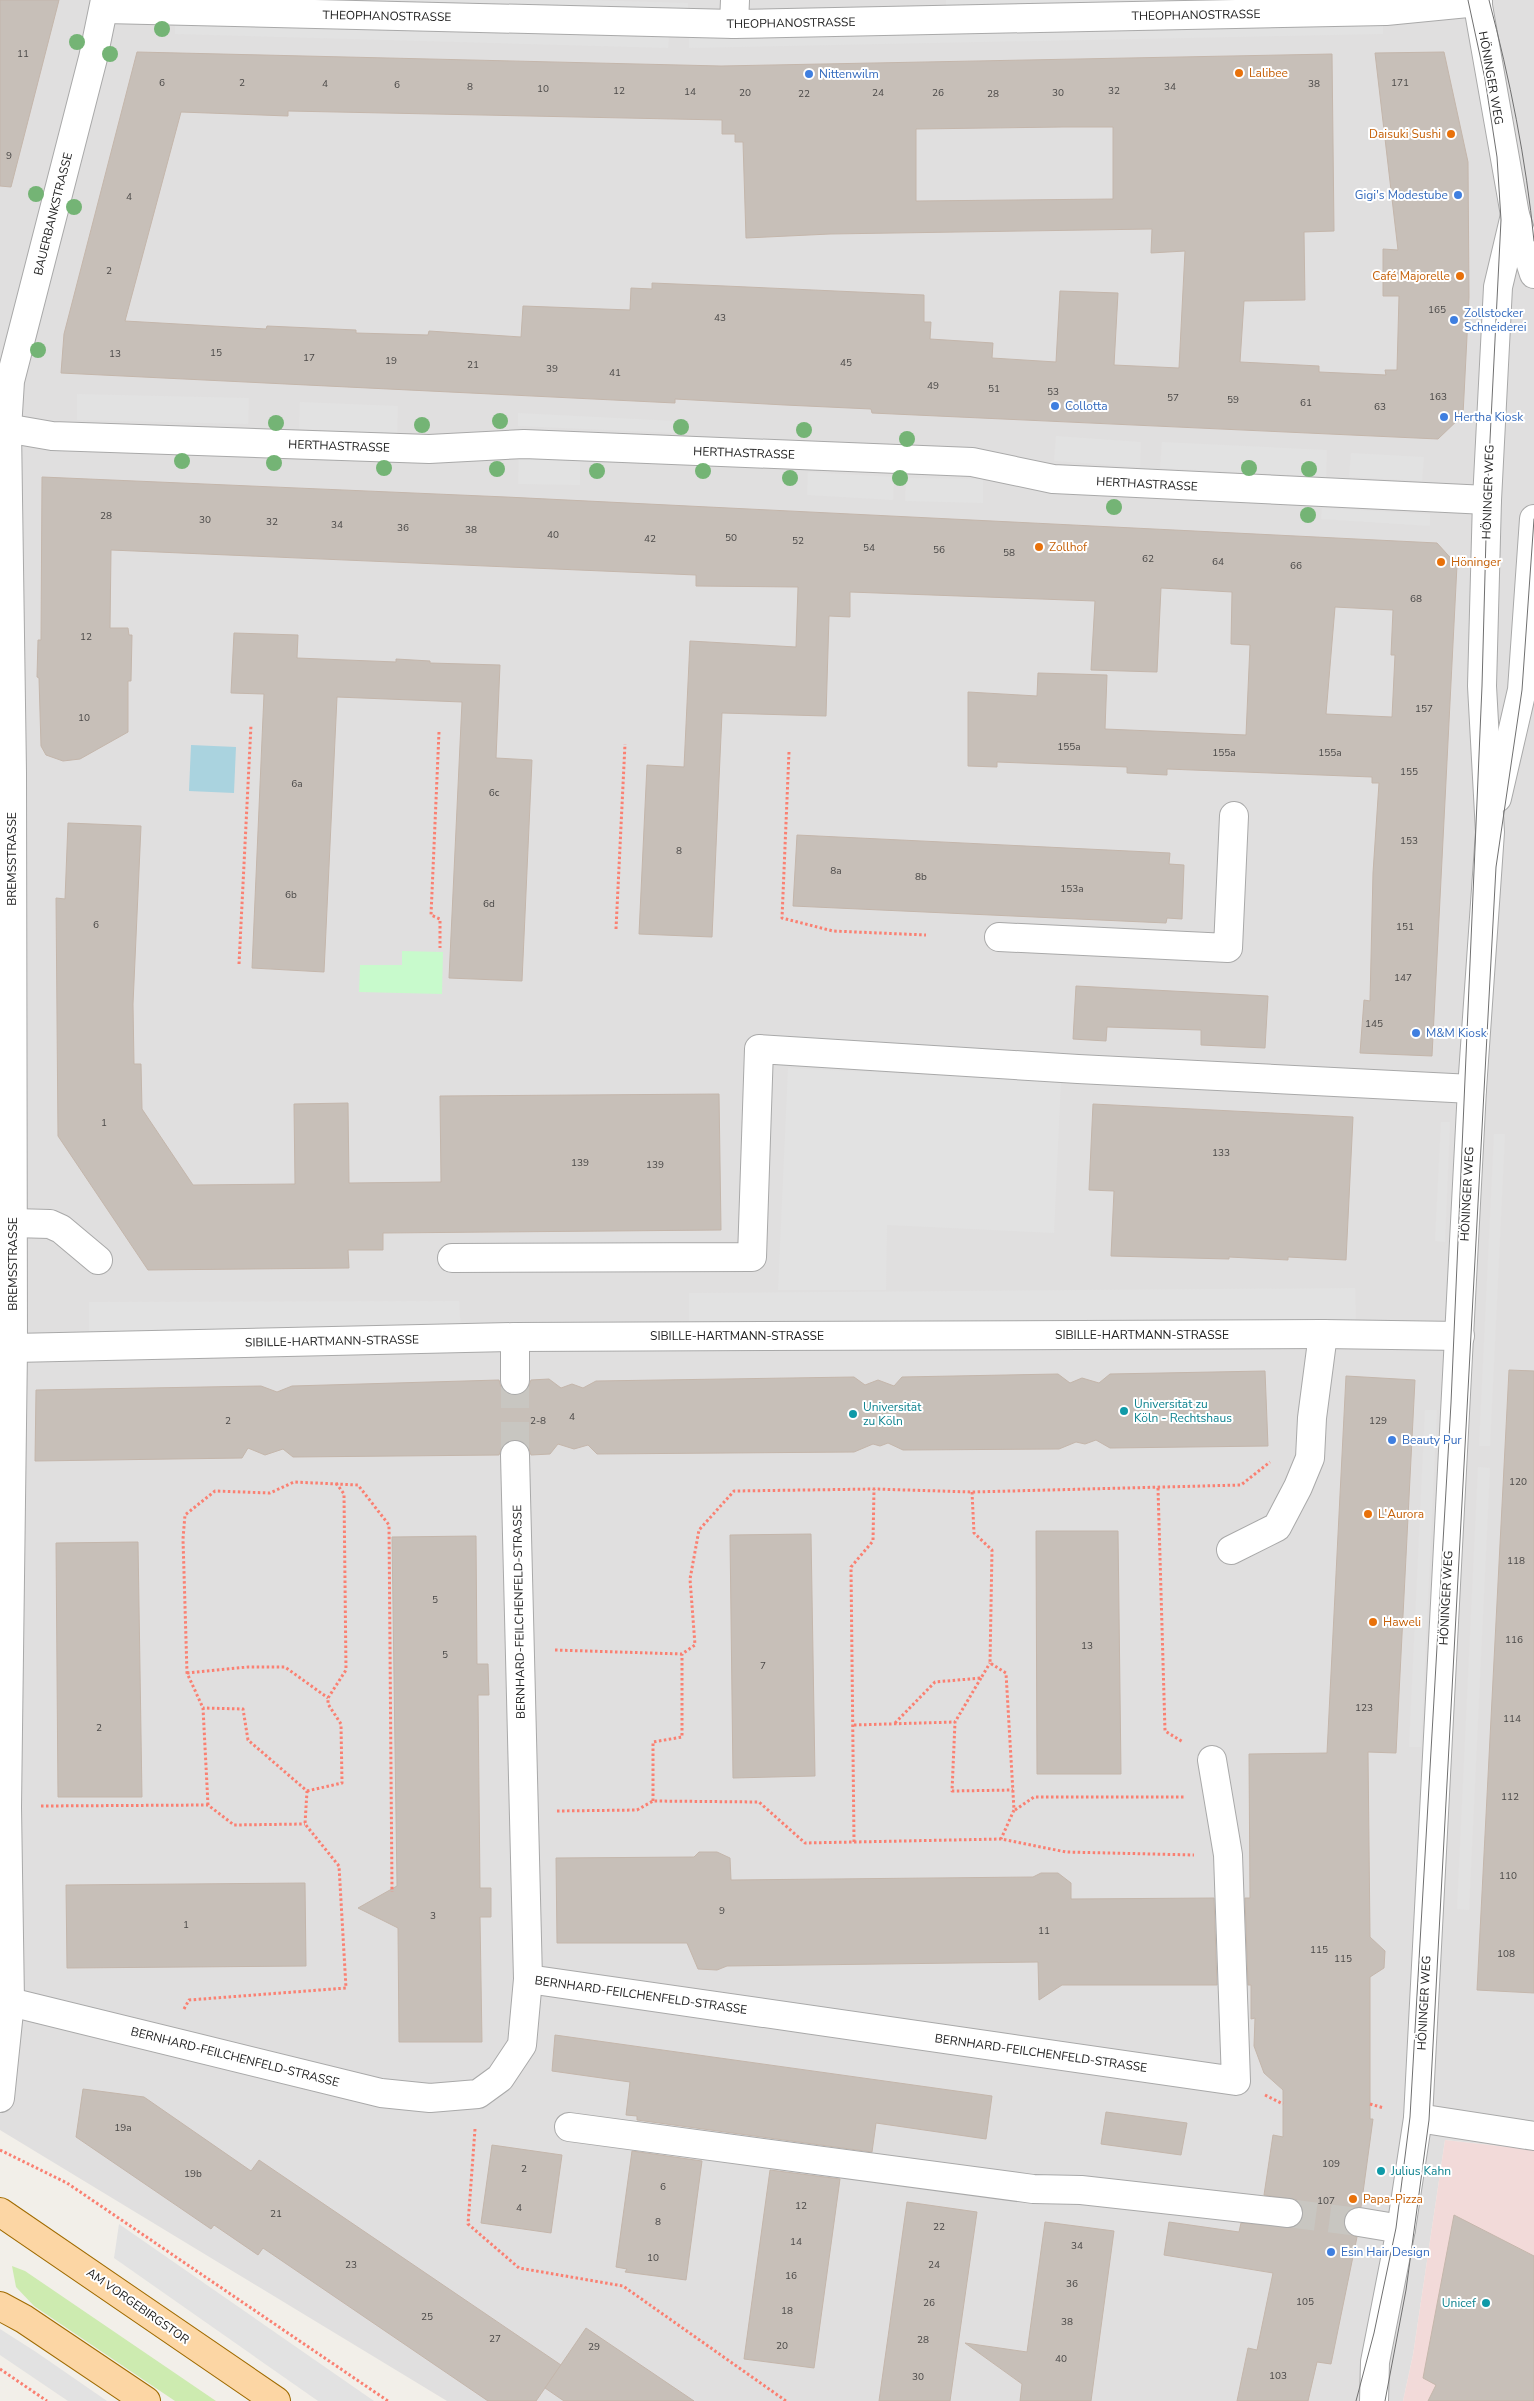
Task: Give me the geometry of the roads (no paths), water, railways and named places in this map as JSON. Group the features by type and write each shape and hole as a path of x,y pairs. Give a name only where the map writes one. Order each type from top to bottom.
{"main road":[{"name":"AM VORGEBIRGSTOR","path":"0,2212 276,2401"},
{"path":"0,2306 24,2319 146,2401"}],"street":[{"name":"THEOPHANOSTRASSE","path":"105,4 734,12 1386,11 1478,1"},
{"name":"HÖNINGER WEG","path":"1478,1 1524,214 1534,274"},
{"name":"BAUERBANKSTRASSE","path":"4,428 10,381 105,4"},
{"name":"HÖNINGER WEG","path":"1374,2401 1376,2362 1401,2229 1418,2118 1472,1090 1490,832 1482,686 1487,500 1498,287 1524,214"},
{"name":"HERTHASTRASSE","path":"4,428 52,436 429,449 524,444 962,462 1053,479 1487,500"},
{"name":"BREMSSTRASSE","path":"0,2098 10,2002 5,1794 13,1348 13,1223 6,881 4,428"},
{"name":"HÖNINGER WEG","path":"1490,832 1522,690 1534,519"},
{"path":"999,937 1228,948 1234,816"},
{"path":"452,1258 752,1257 759,1050 1472,1090"},
{"path":"13,1223 50,1224 61,1229 98,1260"},
{"path":"1231,1550 1277,1527 1310,1458 1312,1418 1323,1334"},
{"name":"SIBILLE-HARTMANN-STRASSE","path":"13,1348 515,1337 1323,1334 1460,1336"},
{"path":"515,1337 515,1380"},
{"name":"BERNHARD-FEILCHENFELD-STRASSE","path":"10,2002 381,2092 430,2098 478,2094 500,2078 522,2045 528,1979 515,1455"},
{"name":"BERNHARD-FEILCHENFELD-STRASSE","path":"528,1979 1236,2081 1228,1855 1212,1760"},
{"path":"1418,2118 1534,2136"},
{"path":"569,2127 1033,2189 1081,2190 1288,2213"},
{"path":"1359,2222 1401,2229"},
{"name":"HÖNINGER WEG","path":"1354,2401 1376,2362"}],"water":[{"path":"191,745 236,747 234,793 189,791"}],"tunnel":[{"path":"515,1380 515,1455"},
{"path":"1288,2213 1359,2222"}],"tram line":[{"path":"1356,2401 1374,2333 1396,2228 1410,2117 1451,1403 1482,686 1487,500 1501,220 1497,157 1485,79 1468,0"},
{"path":"1489,0 1516,120 1527,180 1534,241"},
{"path":"1385,2401 1406,2290 1429,2120 1496,867 1522,690 1534,519"}],"place":[{"name":"Lalibee","path":"1239,73"},
{"name":"Nittenwilm","path":"809,74"},
{"name":"Daisuki Sushi","path":"1451,134"},
{"name":"Gigi's Modestube","path":"1458,195"},
{"name":"Café Majorelle","path":"1460,276"},
{"name":"Zollstocker Schneiderei","path":"1454,320"},
{"name":"Collotta","path":"1055,406"},
{"name":"Hertha Kiosk","path":"1444,417"},
{"name":"Zollhof","path":"1039,547"},
{"name":"Höninger","path":"1441,562"},
{"name":"M&M Kiosk","path":"1416,1033"},
{"name":"Universität zu Köln - Rechtshaus","path":"1124,1411"},
{"name":"Universität zu Köln","path":"853,1414"},
{"name":"Beauty Pur","path":"1392,1440"},
{"name":"L'Aurora","path":"1368,1514"},
{"name":"Haweli","path":"1373,1622"},
{"name":"Julius Kahn","path":"1381,2171"},
{"name":"Papa-Pizza","path":"1353,2199"},
{"name":"Esin Hair Design","path":"1331,2252"},
{"name":"Unicef","path":"1486,2303"}]}
